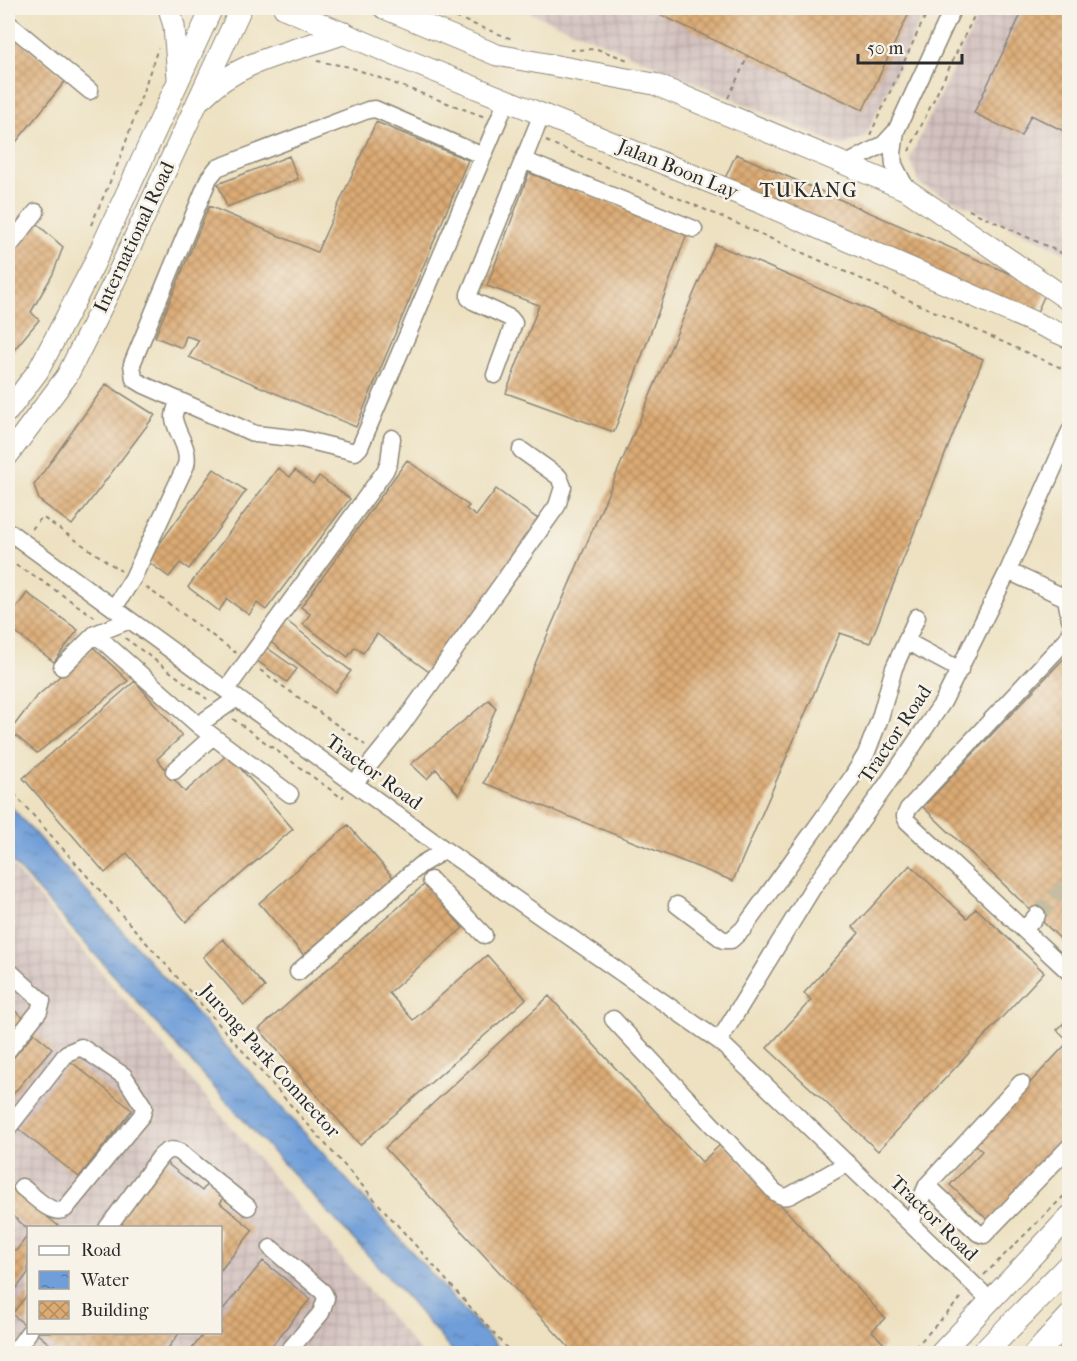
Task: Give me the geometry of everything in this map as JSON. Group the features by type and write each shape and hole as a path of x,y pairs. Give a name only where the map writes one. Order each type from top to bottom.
{"highway":[{"path":"983,1353 1070,1264"},
{"path":"1036,1353 1070,1317"}],"main road":[{"path":"169,8 174,26 179,79"},
{"name":"International Road","path":"8,411 38,371 93,266 212,8"},
{"name":"International Road","path":"8,455 67,376 114,282 241,8"},
{"name":"Jalan Boon Lay","path":"284,8 396,56 759,202 1070,338"},
{"path":"384,8 497,55 654,84 907,190 1070,301"},
{"path":"400,8 423,23"},
{"path":"196,105 210,90 242,68 266,57 345,33"},
{"path":"940,1353 1070,1216"}],"street":[{"path":"907,190 894,165 892,154 896,131 953,8"},
{"path":"8,23 90,91"},
{"path":"483,156 381,111 368,110 217,168 209,178 132,364 134,379 255,434 302,439 355,452 360,447 507,100"},
{"path":"495,375 514,323 510,318 470,300 469,294 542,114"},
{"path":"846,165 884,144 896,131"},
{"path":"524,160 694,228"},
{"path":"8,248 36,212"},
{"path":"114,608 133,578 186,465 187,451 174,419 179,400"},
{"name":"Tractor Road","path":"719,1041 812,889 892,778 943,702 1008,571 1070,431"},
{"path":"198,724 220,709 231,694 247,661 385,471 389,462 392,438"},
{"path":"354,784 401,726 556,506 563,487 559,477 520,450"},
{"name":"Tractor Road","path":"8,531 445,850 719,1041 990,1300"},
{"path":"1008,571 1068,600 1070,619"},
{"path":"677,905 723,940 731,940 743,928 851,779 866,754 880,718 894,668 917,617"},
{"path":"62,667 102,631 130,620"},
{"path":"102,631 198,724 290,794"},
{"path":"1070,632 1066,640 906,812 907,821 1070,973"},
{"path":"906,641 960,670"},
{"path":"174,771 213,736"},
{"path":"298,972 420,865 445,850"},
{"path":"431,880 484,936"},
{"path":"1024,930 1037,915"},
{"path":"8,970 42,1001 39,1011 8,1050"},
{"path":"613,1019 781,1196 791,1195 848,1163"},
{"path":"8,1128 67,1053 81,1047 124,1076 144,1107 142,1115 66,1209 61,1212 54,1211 22,1186"},
{"path":"911,1223 927,1185 1021,1083"},
{"path":"927,1185 978,1233 984,1234 1070,1146"},
{"path":"108,1226 160,1157 170,1149 180,1152 248,1207"},
{"path":"271,1248 323,1292 326,1298 321,1313 286,1353"},
{"path":"13,1353 27,1334"}],"path":[{"path":"867,141 929,8"},
{"path":"908,153 978,8"},
{"path":"89,230 120,159 158,49 157,40"},
{"path":"726,104 748,56"},
{"path":"968,209 1070,257"},
{"path":"29,533 42,518 133,578 377,754"},
{"path":"8,548 13,552 8,560 33,575 102,631 220,709 342,798 354,784"},
{"name":"Jurong Park Connector","path":"8,787 512,1353"},
{"path":"909,1353 1070,1190"}],"shaded area":[{"path":"519,8 926,8 865,137 841,146"},
{"path":"982,8 1069,8 1069,254 919,184 910,158"},
{"path":"8,861 421,1353 8,1353"}],"water":[{"path":"8,803 503,1353 454,1353 411,1302 236,1112 8,857"}],"building":[{"path":"646,8 908,8 911,9 863,110"},
{"path":"1024,8 1070,8 1070,134 1031,115 1021,136 974,113"},
{"path":"8,31 67,79 8,152"},
{"path":"376,122 468,160 356,427 189,357 199,340 186,336 182,348 155,337 209,206 317,252"},
{"path":"736,154 1047,290 1032,323 721,187"},
{"path":"289,156 298,179 227,207 218,184"},
{"path":"529,173 688,231 614,432 506,393 539,305 487,286"},
{"path":"37,224 63,247 53,274 31,312 39,320 8,357 8,261"},
{"path":"715,244 983,359 870,643 840,633 733,881 484,783"},
{"path":"106,384 155,415 72,525 39,500 34,485"},
{"path":"407,460 469,506 466,509 476,516 496,489 542,522 432,674 377,634 363,653 355,647 348,657 303,624 310,614 301,607"},
{"path":"278,468 290,477 295,470 313,484 319,476 350,499 266,610 257,603 249,615 227,599 219,611 188,587"},
{"path":"214,469 246,491 189,569 180,563 169,577 147,561"},
{"path":"27,593 78,630 54,662 8,627 8,619"},
{"path":"283,618 351,671 335,692 267,639"},
{"path":"93,647 128,681 37,753 10,731 35,698"},
{"path":"266,647 297,669 287,682 256,660"},
{"path":"1070,652 1070,948 923,807"},
{"path":"135,681 182,736 157,759 185,792 228,754 293,829 186,922 127,853 105,873 23,778"},
{"path":"489,700 496,708 459,795 436,769 427,779 411,764"},
{"path":"348,825 397,882 307,959 259,903"},
{"path":"910,865 967,918 976,908 1044,972 878,1151 767,1048 811,1000 804,993 859,933 853,927"},
{"path":"425,884 463,928 389,993 413,1020 487,955 526,999 360,1145 259,1029"},
{"path":"223,939 265,987 244,1005 203,957"},
{"path":"549,996 702,1162 723,1142 885,1318 872,1331 885,1345 876,1354 575,1354 385,1148"},
{"path":"8,1005 28,1022 8,1048"},
{"path":"1070,1017 1070,1134 989,1221 950,1185 982,1151 974,1143 1069,1041 1057,1030"},
{"path":"34,1033 52,1048 8,1100 8,1064"},
{"path":"70,1061 132,1110 79,1177 17,1128"},
{"path":"164,1161 202,1191 209,1181 226,1195 220,1203 253,1230 222,1269 222,1226 125,1226 118,1220"},
{"path":"8,1185 59,1226 27,1226 27,1228 8,1212"},
{"path":"27,1236 27,1274 16,1289 8,1283 8,1245 16,1251"},
{"path":"263,1261 310,1299 265,1354 188,1354 203,1334 222,1334 222,1311"},
{"path":"27,1295 27,1320 24,1324 12,1314"},
{"path":"37,1334 179,1334 164,1354 62,1354"}],"tunnel":[{"path":"1037,915 1070,881"}],"district":[{"name":"TUKANG","path":"809,190"}]}
